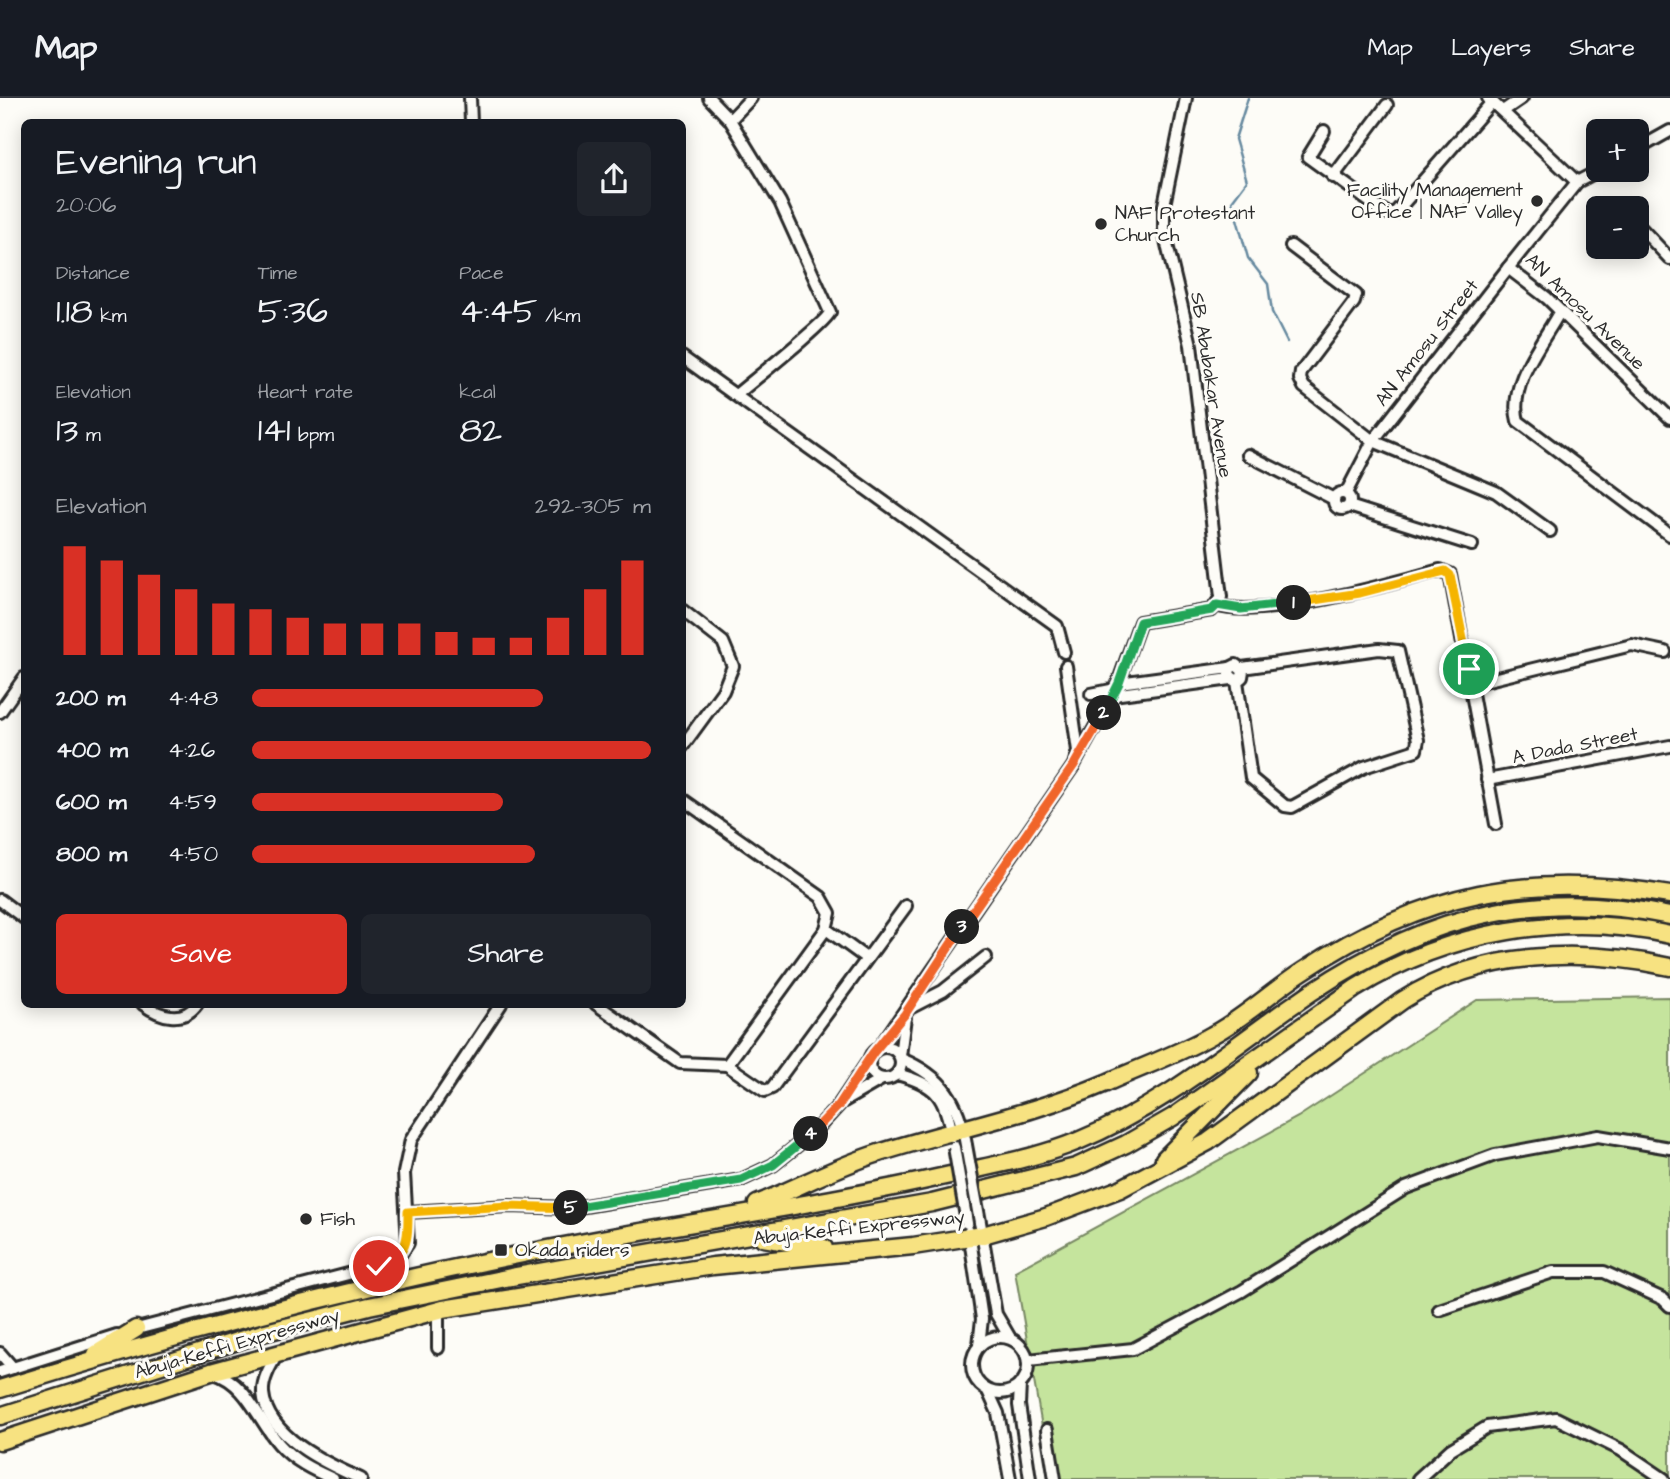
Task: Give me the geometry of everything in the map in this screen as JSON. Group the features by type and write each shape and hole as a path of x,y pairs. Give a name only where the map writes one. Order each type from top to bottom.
{"highway":[{"path":"1213,1035 1338,948 1378,926 1438,903 1462,896 1561,884 1598,884 1670,895"},
{"name":"Abuja-Keffi Expressway","path":"0,1389 82,1363 308,1300 423,1273 733,1214 850,1196 1045,1153 1080,1140 1146,1107 1205,1070 1289,1008 1389,945 1432,928 1528,906 1565,904 1670,916"},
{"name":"Abuja-Keffi Expressway","path":"0,1417 310,1320 488,1281 932,1203 1076,1167 1126,1144 1173,1117 1385,970 1470,939 1524,928 1624,928 1670,935"},
{"name":"Abuja-Keffi Expressway","path":"0,1441 211,1372 438,1311 674,1272 844,1251 913,1246 1085,1204 1208,1142 1392,1007 1433,982 1482,966 1537,957 1620,958 1670,967"},
{"path":"733,1214 875,1154 959,1138 1054,1104 1213,1035 1289,1008"},
{"path":"1153,1171 1281,1041"},
{"path":"749,1236 844,1251"},
{"path":"82,1363 136,1329"},
{"path":"0,1417 67,1420"}],"street":[{"path":"470,98 471,119"},
{"path":"709,98 730,120 780,202 830,312 827,320 736,395"},
{"path":"730,120 751,98"},
{"name":"SB Abubakar Avenue","path":"1185,98 1166,191 1164,232 1191,345 1219,601"},
{"path":"1503,111 1522,98"},
{"path":"1324,131 1308,157 1387,213 1395,213 1490,100 1577,182"},
{"path":"1334,177 1387,104"},
{"path":"1649,143 1670,131"},
{"name":"AN Amosu Avenue","path":"1586,177 1577,182 1508,268 1560,311 1670,418"},
{"path":"1649,237 1670,259"},
{"path":"1291,246 1356,295 1354,302 1309,361 1300,379 1304,387 1373,441 1496,492 1550,531"},
{"name":"AN Amosu Street","path":"1346,493 1373,441 1508,268"},
{"path":"1560,311 1516,390 1514,405 1518,421 1670,534"},
{"path":"686,361 1057,626 1064,652"},
{"path":"1248,455 1334,499 1339,508 1349,506 1472,545"},
{"path":"1334,499 1339,493 1346,493 1351,499 1349,506"},
{"path":"408,1212 509,1206 573,1208 741,1180 783,1158 814,1132 839,1105 869,1060 907,1012 1074,765 1116,689 1140,622 1212,610 1219,601 1241,609 1334,597 1445,571 1450,575 1472,684 1496,824"},
{"path":"686,613 723,642 733,666 723,691 686,742"},
{"path":"1472,684 1632,645 1665,652"},
{"path":"1091,694 1136,685 1235,674 1380,649 1398,651 1418,740 1416,750 1364,767 1292,807 1285,806 1251,778 1235,674"},
{"path":"1066,666 1078,751 1074,765"},
{"path":"0,712 21,682"},
{"name":"A Dada Street","path":"1487,780 1670,746"},
{"path":"686,802 821,897 830,913 826,929 727,1065"},
{"path":"0,900 21,916"},
{"path":"602,1008 680,1063 727,1065 758,1088 772,1088 906,906"},
{"path":"826,929 866,958"},
{"path":"897,1074 907,1012 943,990 986,957"},
{"path":"148,1008 156,1014 175,1017 195,1008"},
{"path":"0,1372 136,1329 387,1263 398,1257 408,1243 404,1173 411,1140 498,1008"},
{"path":"879,1048 893,1049 900,1057 948,1091 958,1107 959,1138 975,1229 996,1314 1010,1338 1022,1347 1028,1360 1028,1369 1020,1384 1019,1405 1030,1479"},
{"path":"869,1060 871,1072 881,1079"},
{"path":"839,1105 881,1079 897,1074 918,1080 941,1096 959,1138"},
{"path":"1028,1360 1133,1349 1242,1291 1406,1188 1495,1154 1598,1136 1670,1148"},
{"path":"975,1229 982,1319 972,1370 975,1379 988,1391 998,1413 1010,1479"},
{"path":"1439,1310 1553,1272 1604,1272 1663,1299 1670,1306"},
{"path":"438,1311 438,1348"},
{"path":"979,1345 994,1337 1010,1338"},
{"path":"0,1353 13,1368"},
{"path":"278,1353 264,1380 263,1394 268,1410 307,1453 361,1479"},
{"path":"211,1372 223,1375 243,1392 264,1424 293,1457 333,1479"},
{"path":"988,1391 1006,1392 1020,1384"},
{"path":"1418,1479 1451,1450 1487,1427 1556,1418 1621,1450 1664,1479"},
{"path":"1047,1430 1055,1479"}],"green space":[{"path":"1670,997 1670,1479 1051,1479 1015,1271 1298,1117 1477,1000"}],"waterway":[{"path":"1248,98 1235,139 1247,181 1232,201 1248,258 1268,284 1272,312 1287,342"}],"place":[{"name":"Facility Management Office | NAF Valley","path":"1537,201"},
{"name":"NAF Protestant Church","path":"1101,224"},
{"name":"Fish","path":"306,1219"},
{"name":"Okada riders","path":"501,1250"}],"route":[{"path":"379,1266 398,1257 408,1243 408,1212 509,1206 573,1208 720,1185 741,1180 773,1165 814,1132 839,1105 873,1053 905,1014 926,979 1074,765 1116,689 1140,622 1212,610 1217,605 1232,610 1360,593 1440,570 1450,575 1469,669"}]}
